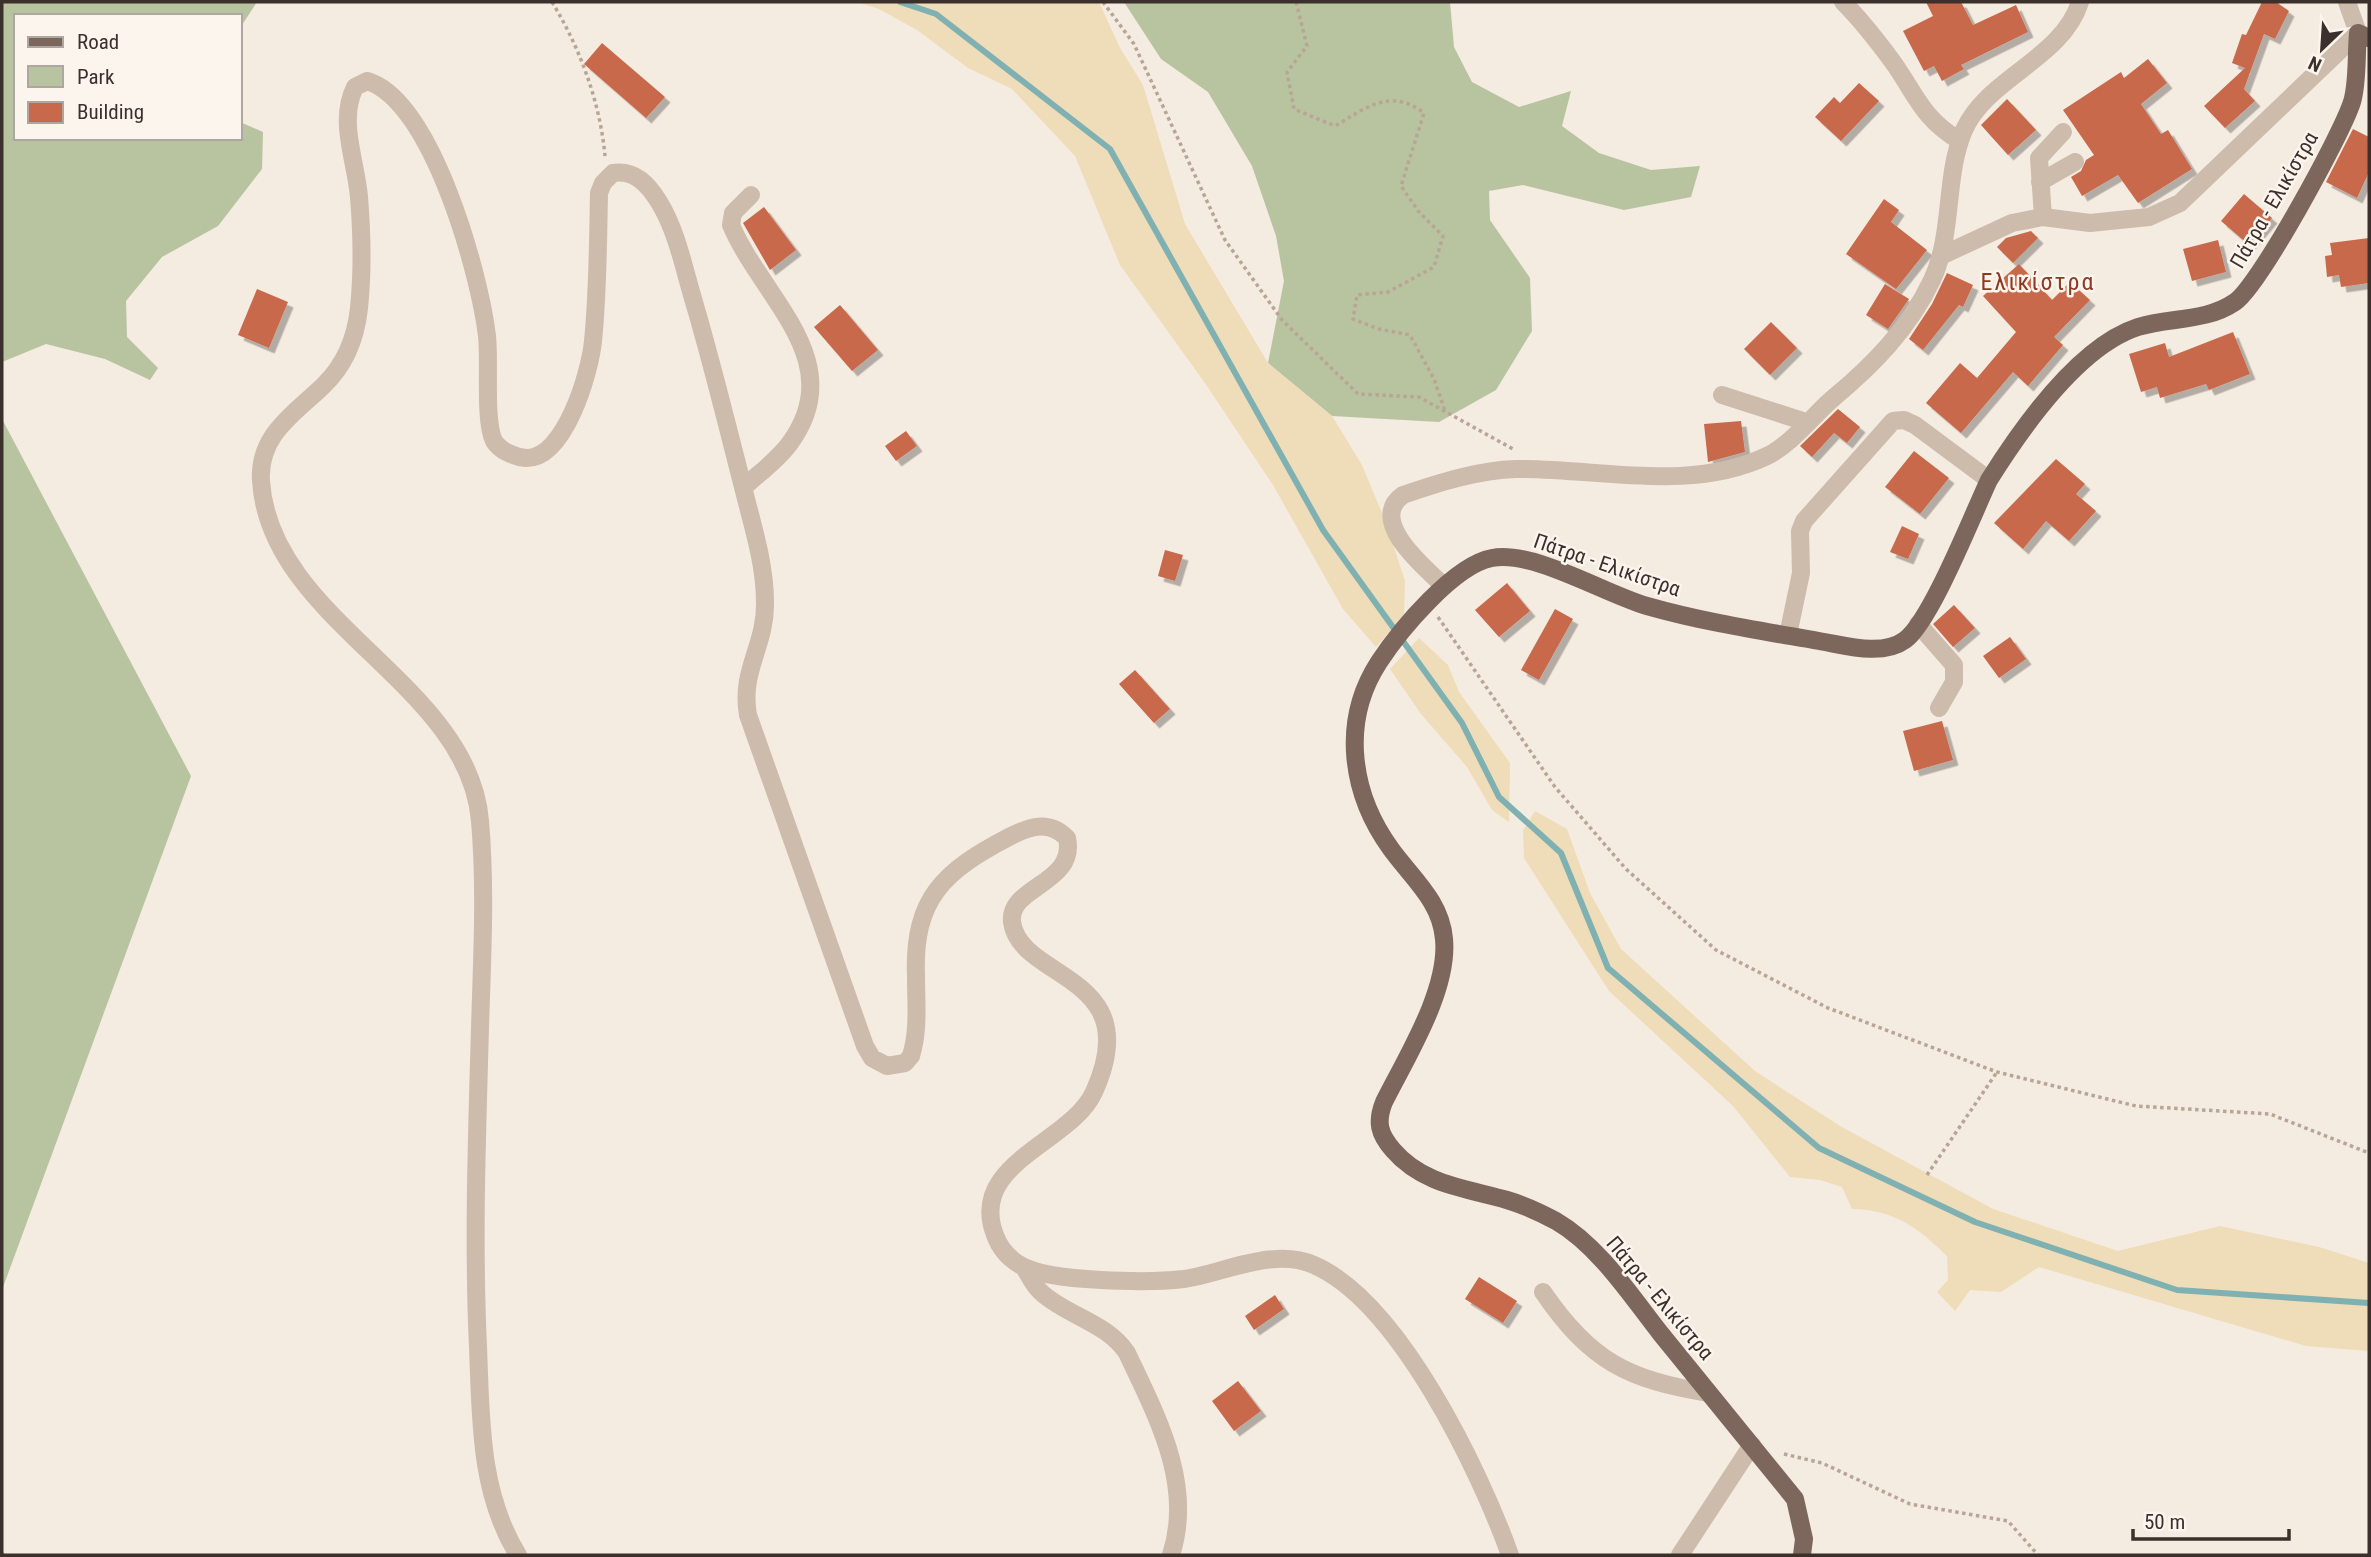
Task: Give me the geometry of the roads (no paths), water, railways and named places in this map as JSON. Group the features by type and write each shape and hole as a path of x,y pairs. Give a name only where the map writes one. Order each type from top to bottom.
{"main road":[{"name":"Πάτρα - Ελικίστρα","path":"1802,1555 1804,1539 1796,1499 1604,1264 1559,1223 1510,1201 1428,1178 1400,1158 1379,1129 1378,1116 1439,983 1444,939 1439,916 1426,891 1378,830 1357,780 1356,720 1363,696 1379,662 1443,585 1482,561 1511,557 1551,569 1644,605 1788,635 1881,649 1906,639 1918,624 1989,480 2046,402 2088,357 2127,330 2145,324 2185,320 2223,308 2236,302 2256,281 2331,147 2353,101 2364,36"}],"street":[{"path":"1843,2 1894,63 1922,110 1961,141"},
{"path":"1443,585 1403,545 1395,530 1391,514 1396,499 1403,495 1465,476 1513,469 1702,475 1739,467 1766,456 1785,444 1885,351 1913,315 1942,255 1961,141 1973,114 1991,94 2058,37 2077,12 2080,2"},
{"path":"1942,255 2012,223 2043,216 2090,223 2149,217 2180,203 2364,36 2347,2"},
{"path":"518,1555 494,1504 482,1434 474,1247 484,915 480,818 474,786 463,759 436,719 321,604 293,565 268,517 261,481 263,454 272,435 295,408 325,385 347,354 357,323 363,268 359,192 347,116 352,94 360,82 376,83 397,101 409,115 431,152 471,252 487,336 493,440 499,448 512,455 527,458 550,448 566,426 578,397 593,344 599,193 607,176 621,172 632,174 643,181 660,204 676,242 712,364 758,546 766,600 760,643 746,676 748,715 848,1005 872,1058 887,1066 897,1066 911,1056 917,1023 915,961 920,923 937,888 968,858 1039,825 1056,829 1067,838 1067,859 1060,869 1019,902 1012,913 1013,926 1028,950 1090,994 1107,1034 1104,1055 1094,1093 1080,1114 1037,1144 1013,1166 995,1190 990,1214 993,1233 1007,1256 1024,1267 1041,1273 1154,1282 1272,1260 1311,1263 1334,1275 1376,1312 1422,1376 1471,1464 1510,1555"},
{"path":"2043,216 2039,158 2063,132"},
{"path":"2040,183 2075,162"},
{"path":"743,488 789,445 807,411 812,380 804,348 731,225 733,213 751,195"},
{"path":"1723,395 1806,422"},
{"path":"1788,635 1801,573 1800,531 1804,522 1893,421 1904,420 1915,425 1989,480"},
{"path":"1918,624 1954,665 1954,682 1939,708"},
{"path":"1024,1267 1042,1294 1118,1339 1127,1353 1169,1451 1177,1481 1179,1513 1171,1555"},
{"path":"1543,1292 1559,1315 1598,1355 1623,1371 1652,1381 1709,1393"},
{"path":"1680,1555 1752,1445"}],"waterway":[{"path":"900,2 936,14 1110,149 1323,530 1462,723 1499,797 1561,853 1608,968 1819,1148 1975,1222 2177,1290 2369,1303"}],"district":[{"name":"Ελικίστρα","path":"2038,282"}]}
